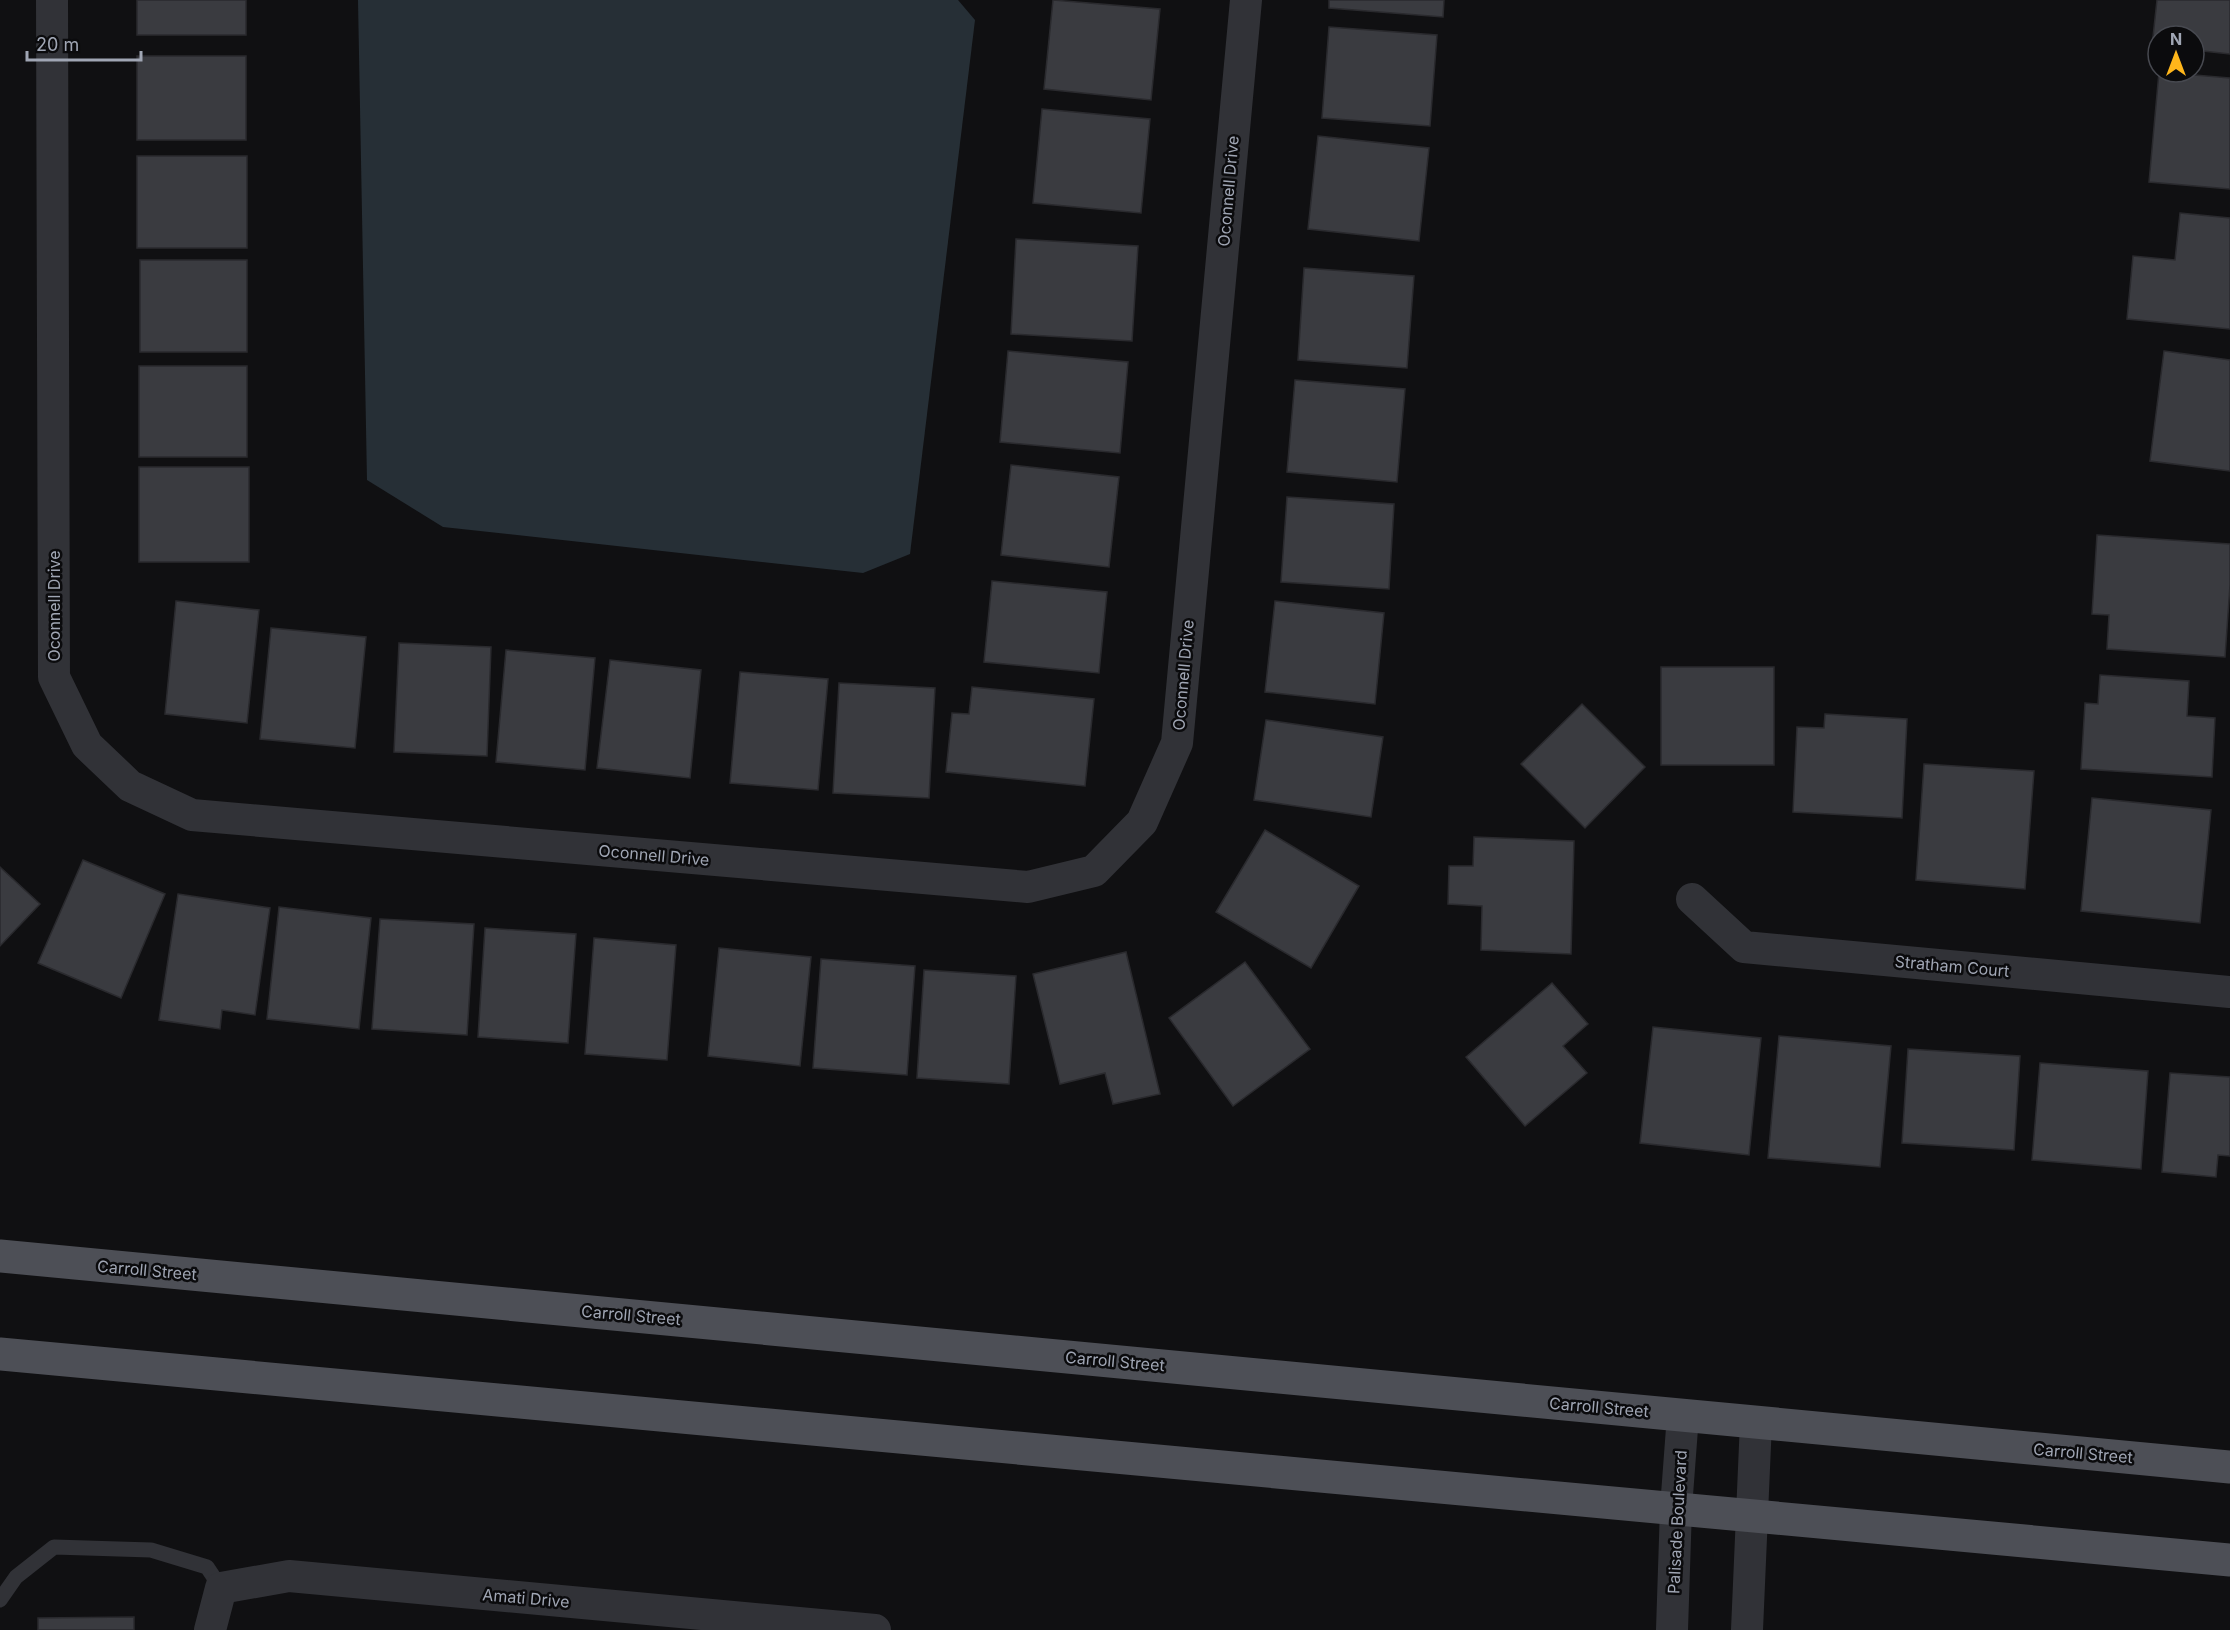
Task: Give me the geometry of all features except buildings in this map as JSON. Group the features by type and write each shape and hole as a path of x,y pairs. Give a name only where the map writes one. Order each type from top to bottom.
{"main road":[{"name":"Carroll Street","path":"0,1256 2230,1467"},
{"path":"0,1353 2230,1560"}],"street":[{"name":"Oconnell Drive","path":"52,0 54,676 87,745 130,786 192,815 1028,887 1094,871 1142,822 1177,743 1246,0"},
{"name":"Stratham Court","path":"1692,899 1744,947 2230,992"},
{"name":"Palisade Boulevard","path":"1672,1630 1676,1508 1683,1415"},
{"path":"1747,1630 1756,1422"},
{"name":"Amati Drive","path":"221,1588 289,1576 876,1630"},
{"path":"210,1630 221,1588"}],"lane":[{"path":"0,1600 16,1577 54,1546 151,1550 207,1567 221,1588"}],"shaded area":[{"path":"358,0 958,0 975,20 910,554 863,573 443,527 367,480"}]}
